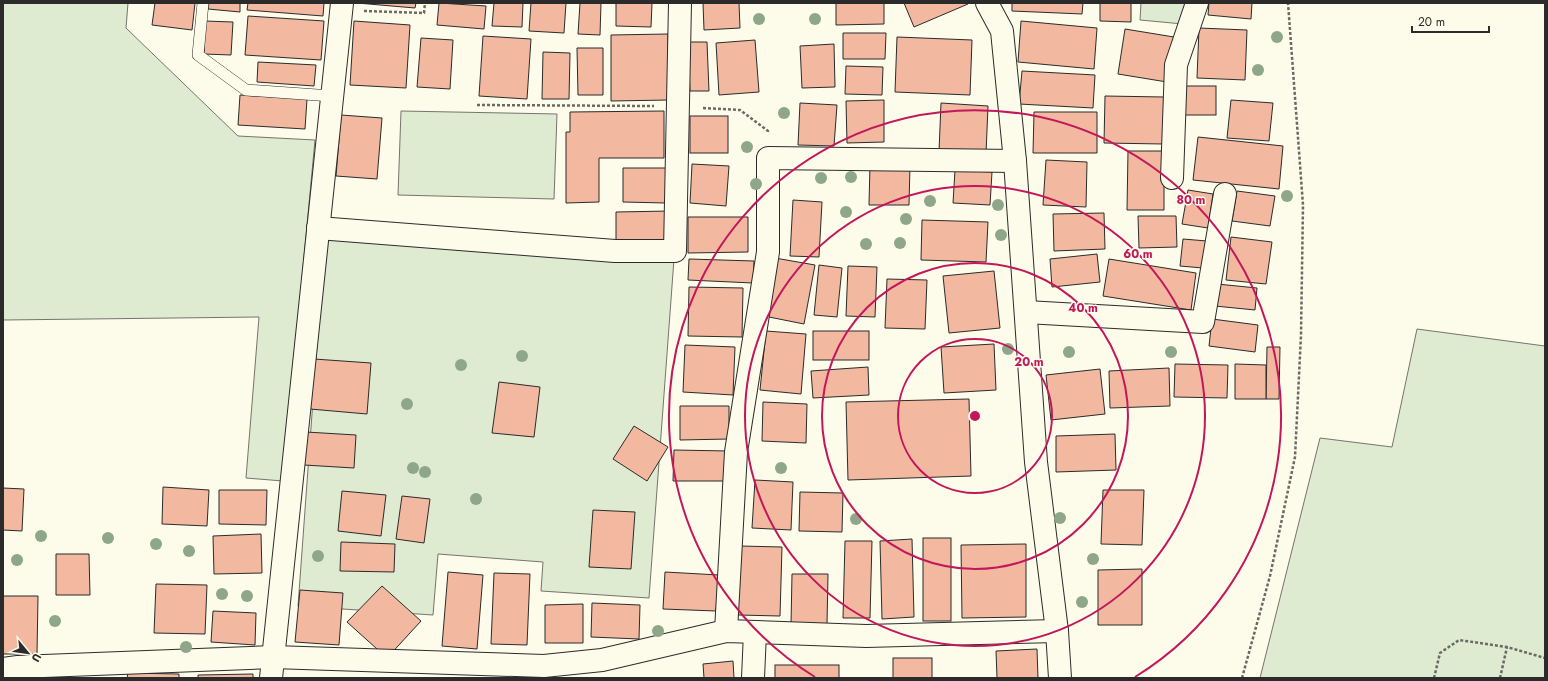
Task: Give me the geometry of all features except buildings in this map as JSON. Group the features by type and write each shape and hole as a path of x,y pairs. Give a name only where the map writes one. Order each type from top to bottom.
{"street":[{"path":"318,228 615,251 675,251 680,3"},
{"path":"986,3 1002,31 1015,161 1036,462 1057,631 1060,678"},
{"path":"1172,178 1176,66 1197,3"},
{"path":"272,668 341,7"},
{"path":"726,631 736,452 768,252 768,158 1015,161"},
{"path":"1026,312 1203,322 1226,194"},
{"path":"3,669 18,667 272,668 544,666 602,660 726,631 866,636 1057,631"},
{"path":"753,678 755,632"}],"lane":[{"path":"203,3 198,55 246,90 332,96"}],"path":[{"path":"341,7 424,13 424,3"},
{"path":"1242,678 1270,576 1295,456 1301,335 1303,205 1288,3"},
{"path":"477,104 677,106 740,110 768,131 768,158"},
{"path":"1434,678 1440,653 1459,640 1507,647 1545,658"},
{"path":"1500,678 1507,647"}],"green space":[{"path":"3,3 128,3 126,28 238,136 315,140 283,481 246,478 259,317 3,320"},
{"path":"1141,3 1185,3 1183,24 1140,20"},
{"path":"401,111 557,114 554,199 398,195"},
{"path":"325,236 674,259 649,598 541,591 543,562 438,554 433,615 298,606"},
{"path":"1417,329 1545,346 1545,678 1260,678 1320,438 1392,447"}]}
